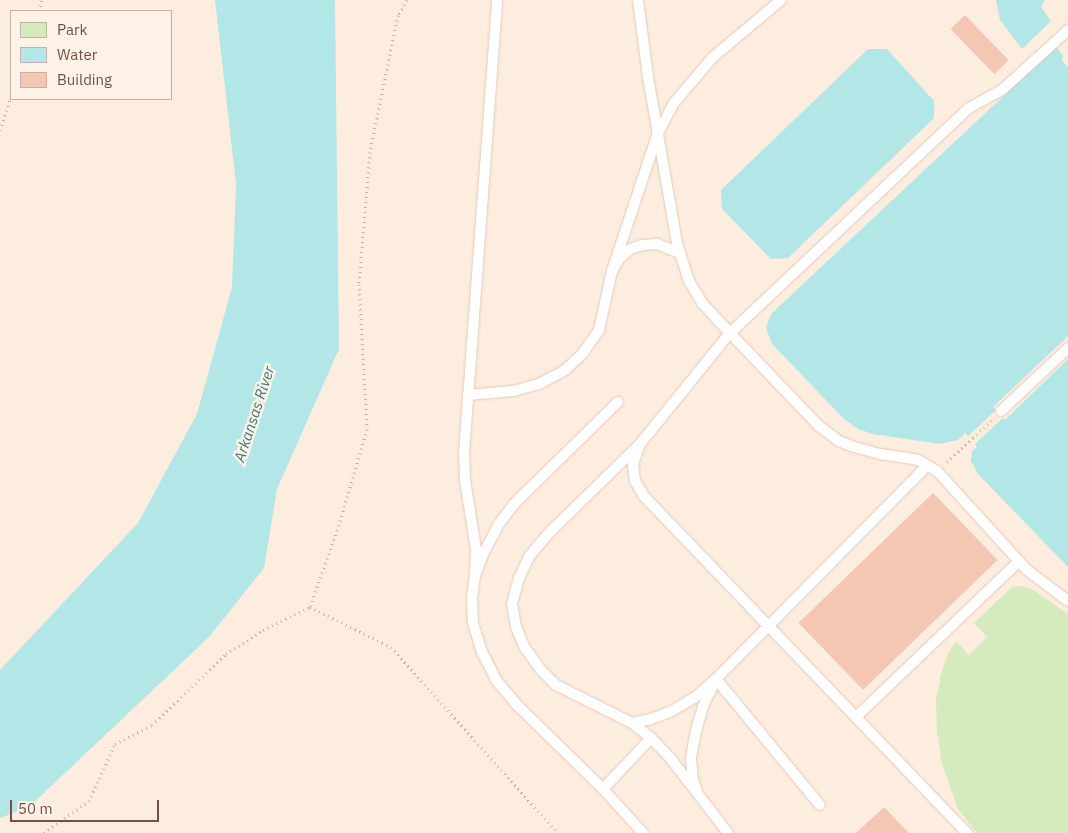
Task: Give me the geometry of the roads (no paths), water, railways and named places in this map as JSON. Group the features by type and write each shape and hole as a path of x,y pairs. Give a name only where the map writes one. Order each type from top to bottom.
{"lane":[{"path":"496,0 464,453 465,480 476,548 472,597 473,623 482,652 496,680 517,705 603,789 643,833"},
{"path":"638,0 658,134 680,253 689,281 702,303 819,426 839,441 854,447 918,460 937,471 1019,561 1068,601"},
{"path":"468,395 514,390 540,384 565,370 583,353 598,330 612,271 658,134 674,103 712,58 781,0"},
{"path":"728,833 671,759 651,738 632,723 556,684 541,670 525,648 516,627 512,604 519,578 529,557 543,540 640,444 730,333 969,108 1004,89 1068,30"},
{"path":"612,271 619,259 630,249 642,245 657,244 680,253"},
{"path":"1001,411 1068,348"},
{"path":"475,576 488,545 514,504 618,402"},
{"path":"640,444 633,464 635,481 644,496 968,833"},
{"path":"632,723 672,712 694,698 716,679 927,466"},
{"path":"856,717 1019,561"},
{"path":"702,801 693,781 691,758 703,706 716,679"},
{"path":"716,679 820,805"},
{"path":"603,789 651,738"}],"water":[{"name":"Arkansas River","path":"215,0 335,0 339,349 277,489 264,568 209,637 29,807 0,818 0,670 138,523 197,414 232,287 236,184"},
{"path":"996,0 1045,0 1041,7 1051,21 1022,49 1000,20"},
{"path":"1056,47 1063,55 1062,61 1068,67 1068,336 993,407 996,410 968,436 965,433 958,440 940,444 873,434 858,429 844,419 772,344 766,328 772,313"},
{"path":"868,49 887,49 934,101 934,118 788,258 771,259 722,209 721,190"},
{"path":"1068,359 1068,567 978,474 971,461 972,451 977,447 975,444 1003,418 1005,420"}]}
